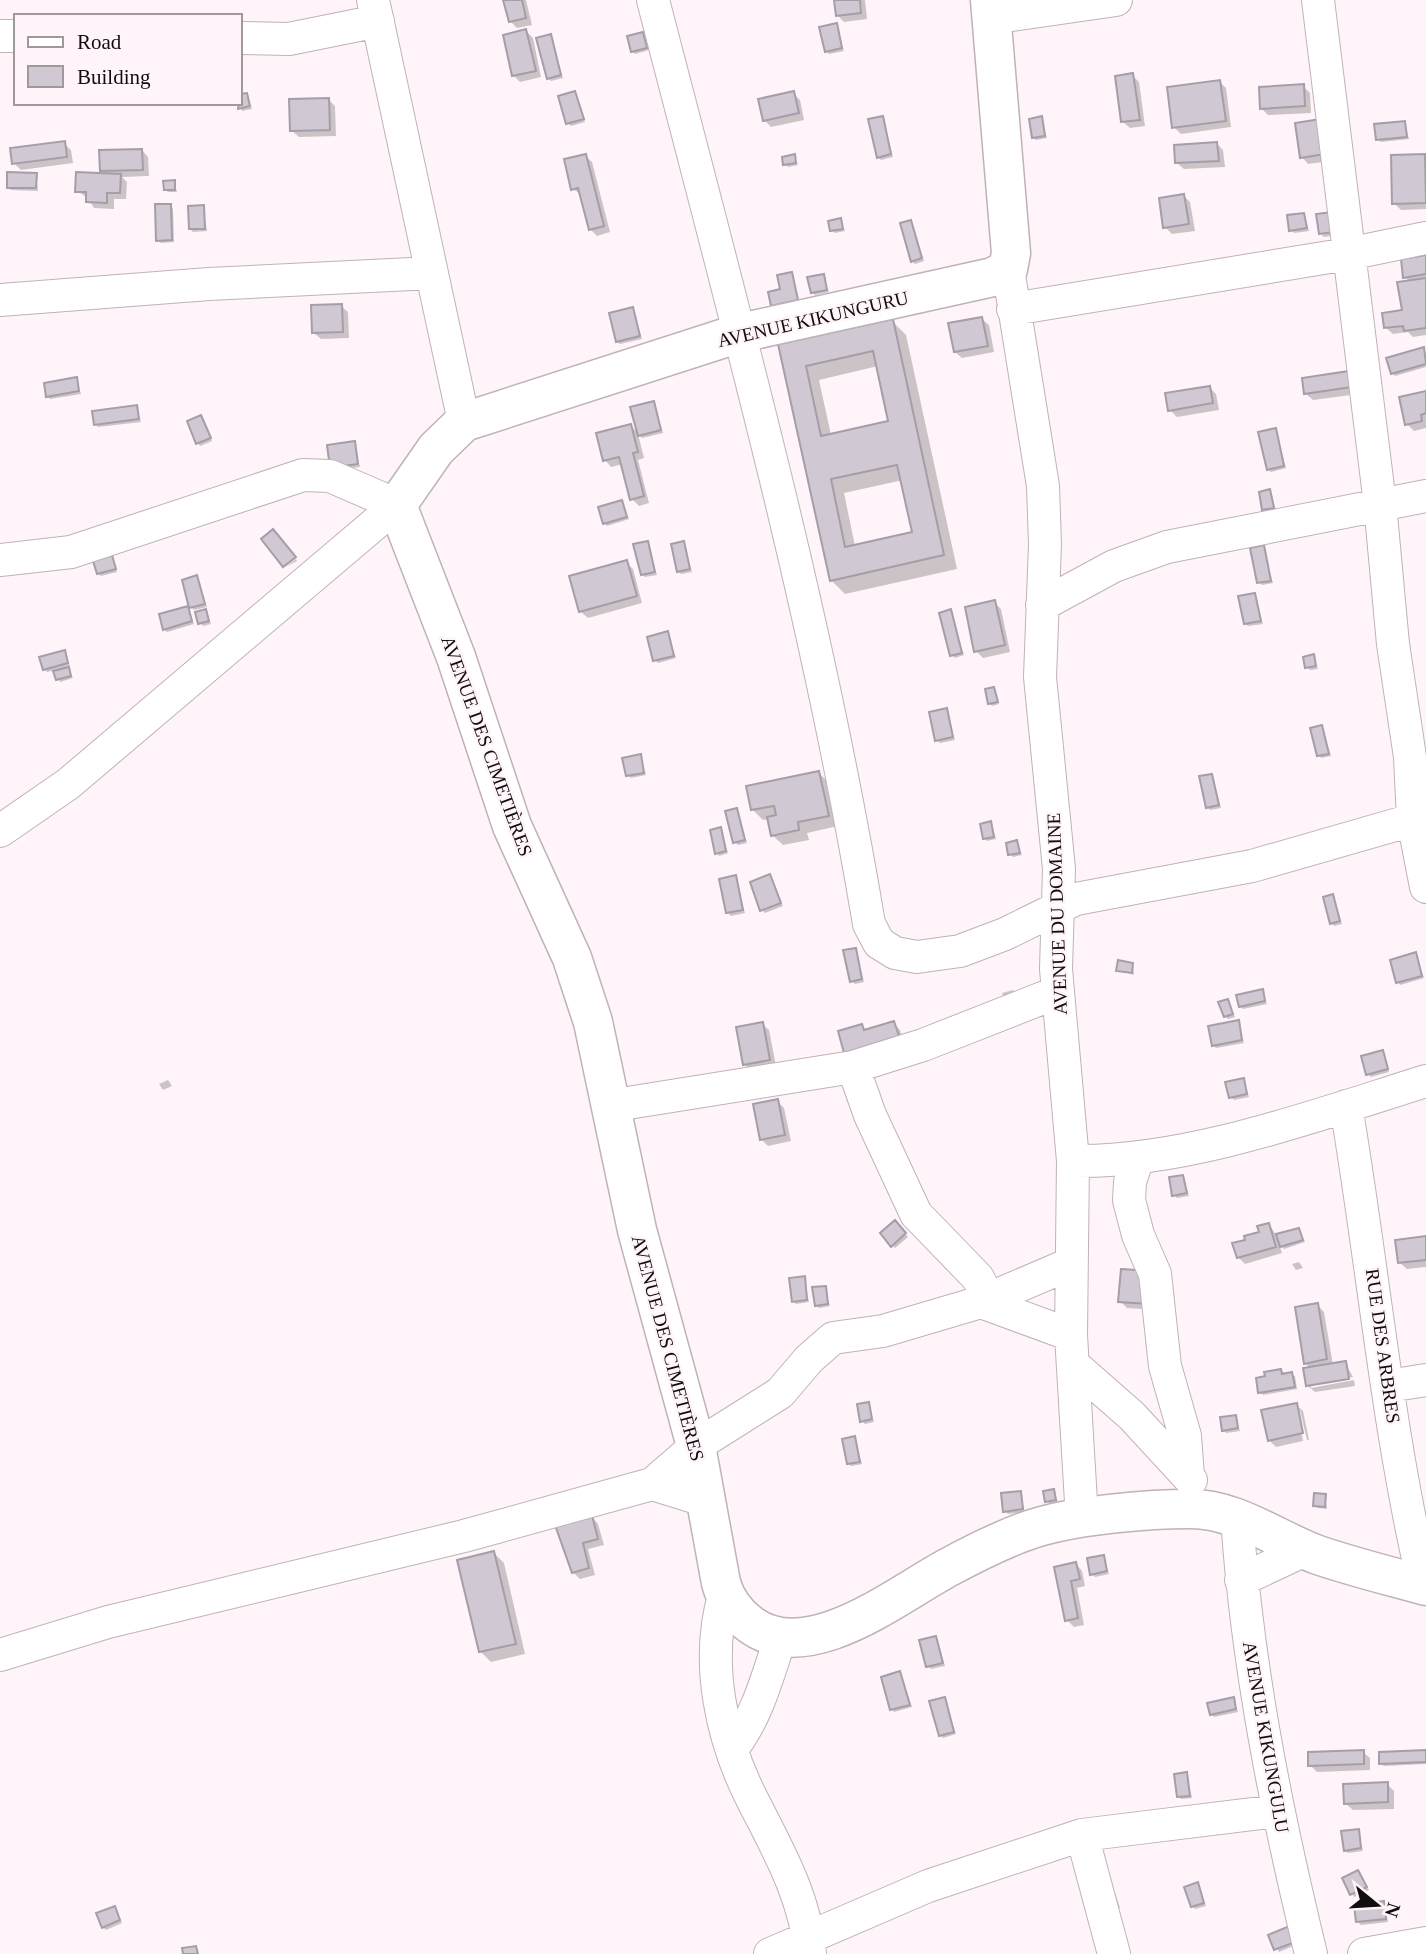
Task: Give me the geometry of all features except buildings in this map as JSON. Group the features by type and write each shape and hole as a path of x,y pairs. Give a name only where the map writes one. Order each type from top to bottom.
{"street":[{"path":"653,0 740,333 828,716 869,924 879,943 895,953 917,957 960,951 1005,934 1076,900 1252,866 1420,818"},
{"path":"1008,269 1011,253 991,9 1116,0"},
{"path":"1318,0 1380,504 1393,644 1420,818 1426,887"},
{"path":"242,38 289,39 375,11 464,422"},
{"path":"1013,309 1348,254 1426,237"},
{"name":"AVENUE KIKUNGURU","path":"397,505 436,449 464,422 740,333 993,276 1008,269"},
{"name":"AVENUE DU DOMAINE","path":"1008,269 1042,486 1040,677 1059,869 1056,910 1058,992 1073,1161 1070,1264 1082,1519"},
{"path":"0,300 209,284 432,273"},
{"path":"0,560 71,552 303,475 330,476 397,505 68,784 0,831"},
{"path":"1042,605 1114,566 1167,547 1426,496"},
{"name":"AVENUE DES CIMETIÈRES","path":"397,505 456,657 512,825 572,958 593,1022 636,1230 696,1446 724,1596 740,1617 758,1630 780,1639"},
{"path":"609,1106 853,1067 923,1045 1058,992"},
{"path":"853,1067 870,1115 906,1196 932,1232 978,1278 983,1288 981,1302"},
{"path":"1073,1161 1113,1161 1138,1157 1277,1127 1426,1081"},
{"name":"RUE DES ARBRES","path":"1346,1106 1370,1249 1388,1386 1425,1585"},
{"path":"1138,1157 1130,1182 1129,1200 1138,1235 1155,1274 1166,1366 1185,1437 1188,1476"},
{"path":"0,1655 108,1622 464,1536 652,1484 696,1446 780,1392 809,1359 833,1338 883,1331 981,1302 1070,1264"},
{"path":"981,1302 1073,1351 1226,1514"},
{"path":"1388,1386 1426,1380"},
{"path":"652,1484 704,1500"},
{"path":"732,1749 745,1732 761,1696 780,1639 853,1623 950,1566 1040,1526 1082,1519 1189,1509 1226,1514 1305,1550 1425,1585"},
{"name":"AVENUE KIKUNGULU","path":"1226,1514 1241,1580 1251,1664 1277,1811 1311,1954"},
{"path":"1241,1580 1305,1550"},
{"path":"724,1596 717,1622 715,1657 732,1749 751,1797 778,1845 809,1945"},
{"path":"770,1954 809,1945 929,1886 1082,1835 1277,1811"},
{"path":"1082,1835 1114,1954"},
{"path":"1364,1954 1426,1942"}]}
